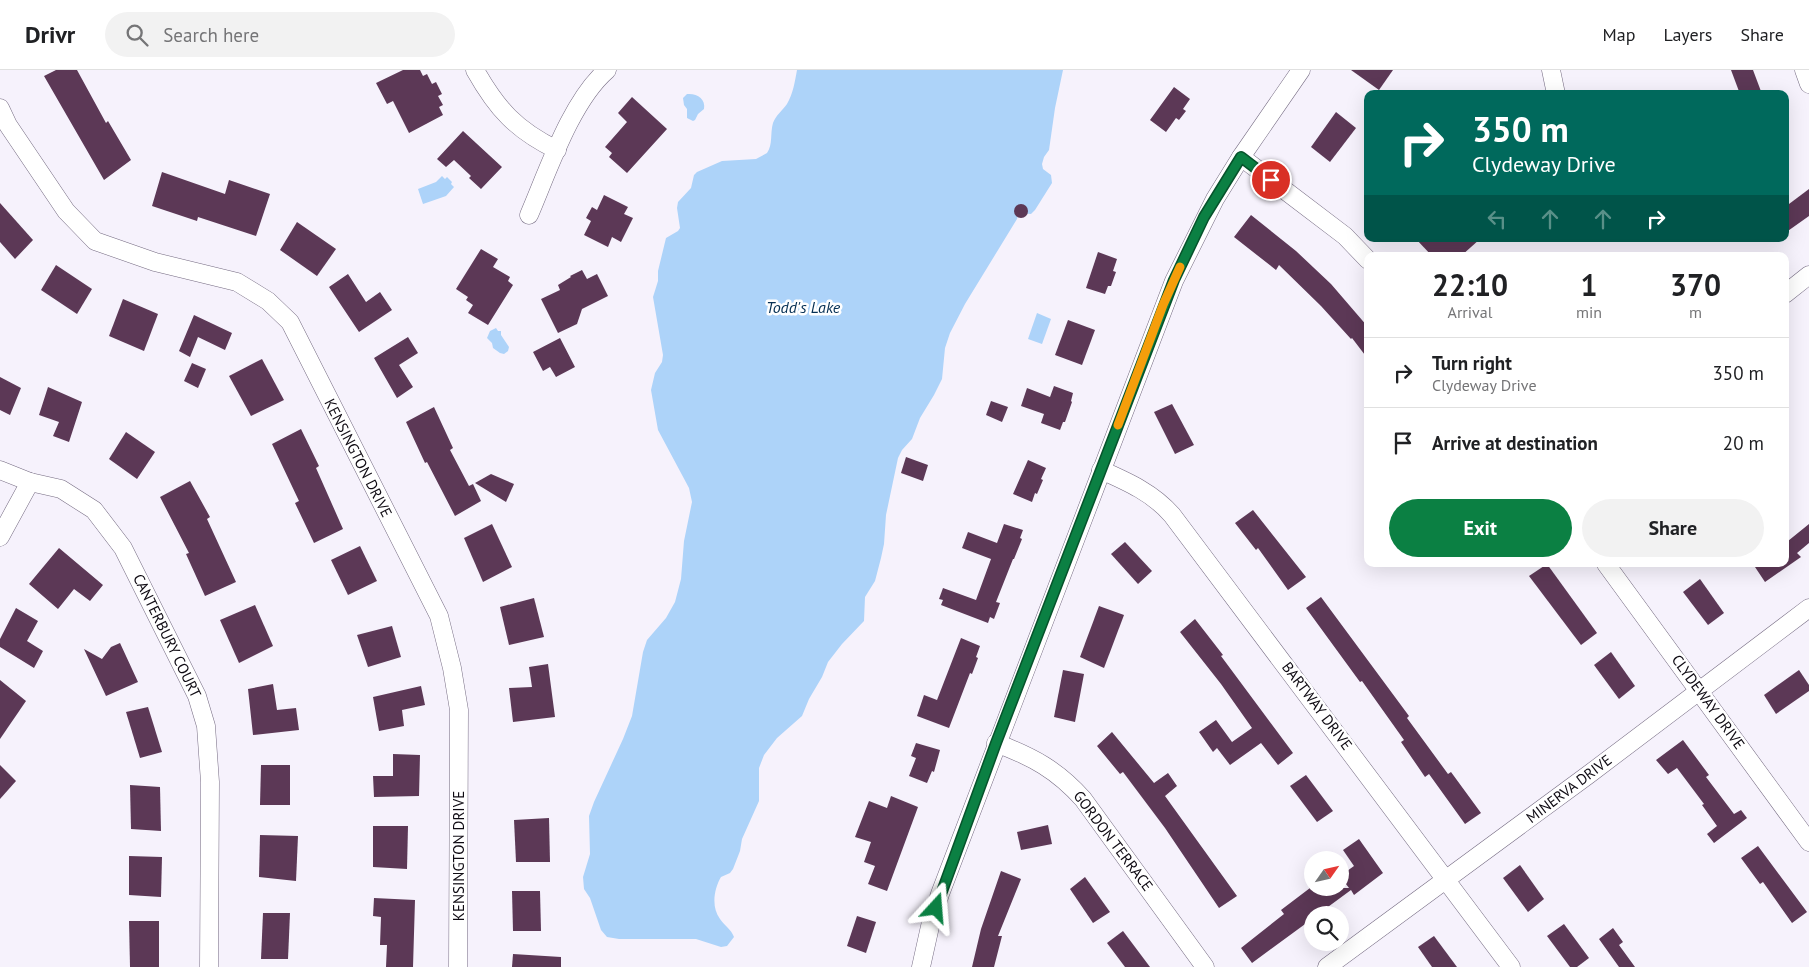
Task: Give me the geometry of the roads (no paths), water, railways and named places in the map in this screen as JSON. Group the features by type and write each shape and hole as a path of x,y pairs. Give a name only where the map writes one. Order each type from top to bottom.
{"street":[{"path":"475,70 490,96 511,120 527,134 556,150"},
{"path":"529,215 556,150 584,96 607,70"},
{"path":"921,967 931,922 940,894 1174,280 1204,217 1241,157 1301,70"},
{"path":"1804,70 1809,84"},
{"path":"1552,73 1555,90"},
{"path":"1552,73 1565,90"},
{"name":"KENSINGTON DRIVE","path":"0,108 4,130 66,211 95,241 156,262 237,282 268,301 290,322 439,616 452,668 459,710 458,967"},
{"path":"1241,157 1346,236 1364,256"},
{"path":"1789,291 1809,275"},
{"name":"CANTERBURY COURT","path":"0,470 30,482 61,489 94,510 123,548 197,696 206,726 210,782 208,967"},
{"name":"BARTWAY DRIVE","path":"1101,470 1143,490 1158,500 1172,515 1512,967"},
{"path":"0,537 30,482"},
{"name":"CLYDEWAY DRIVE","path":"1608,567 1809,842"},
{"name":"MINERVA DRIVE","path":"1327,967 1588,775 1809,608"},
{"name":"GORDON TERRACE","path":"996,743 1018,751 1048,767 1074,789 1205,967"}],"water":[{"name":"Todd's Lake","path":"797,70 1063,70 1049,150 1042,164 1043,169 1051,175 1052,183 1031,214 1019,213 950,333 945,348 942,379 920,418 912,439 902,450 898,458 886,515 881,558 875,581 865,597 864,621 828,662 802,716 777,738 764,755 759,768 759,801 742,839 740,851 733,869 730,873 721,877 715,892 715,909 717,914 734,937 727,946 721,947 696,939 619,939 607,937 601,930 590,898 584,889 583,877 590,854 589,816 632,716 643,652 647,640 666,618 675,602 681,579 684,541 692,502 689,488 658,430 651,390 655,373 662,362 663,355 653,297 658,281 658,271 666,238 680,228 678,202 691,188 694,175 722,161 756,159 767,153 770,146 773,123 789,100"},
{"path":"687,94 700,97 704,102 704,109 693,121 687,118 687,109 684,105 683,98"},
{"path":"442,176 445,179 447,177 454,187 446,196 423,204 418,189 436,182"},
{"path":"1037,313 1051,319 1042,344 1028,339"},
{"path":"496,328 498,331 501,331 501,335 509,347 508,351 504,354 493,348 492,343 487,338 490,331"}]}
